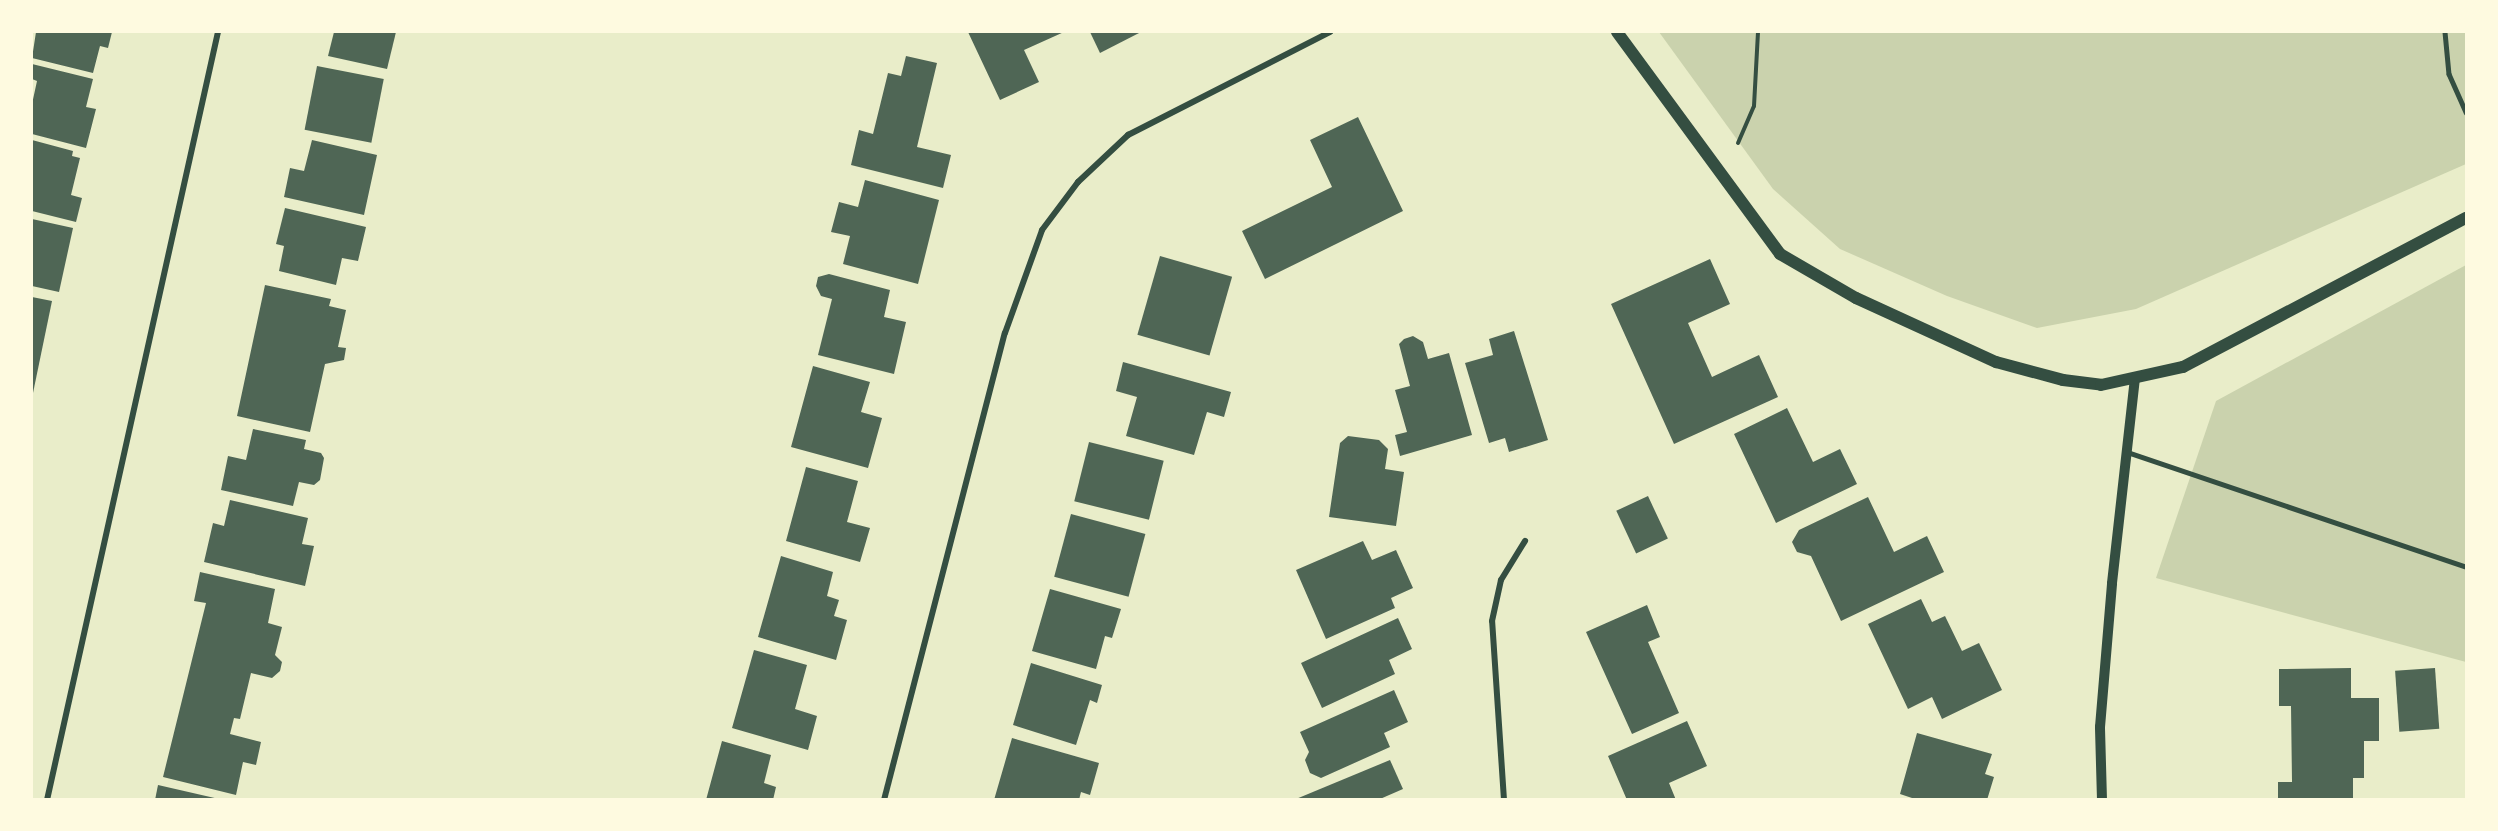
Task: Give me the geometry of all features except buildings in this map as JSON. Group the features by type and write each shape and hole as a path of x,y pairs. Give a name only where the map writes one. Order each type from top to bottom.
{"main road":[{"path":"1617,32 1780,254 1856,298 1996,362 2063,380 2101,385 2135,380 2183,367 2466,218"}],"street":[{"path":"47,800 218,32"},
{"path":"884,800 1005,333 1042,230 1078,182 1128,135 1330,32"},
{"path":"2102,800 2100,727 2135,380"},
{"path":"1504,800 1492,621 1502,580 1525,541"}],"lane":[{"path":"2445,32 2449,74 2466,112"},
{"path":"2127,452 2466,567"}],"path":[{"path":"1724,177 1754,106 1758,32"}],"green space":[{"path":"1659,32 2466,32 2466,164 2136,309 2037,328 1947,296 1840,249 1773,189"},
{"path":"2466,265 2466,662 2156,578 2216,401"}]}
